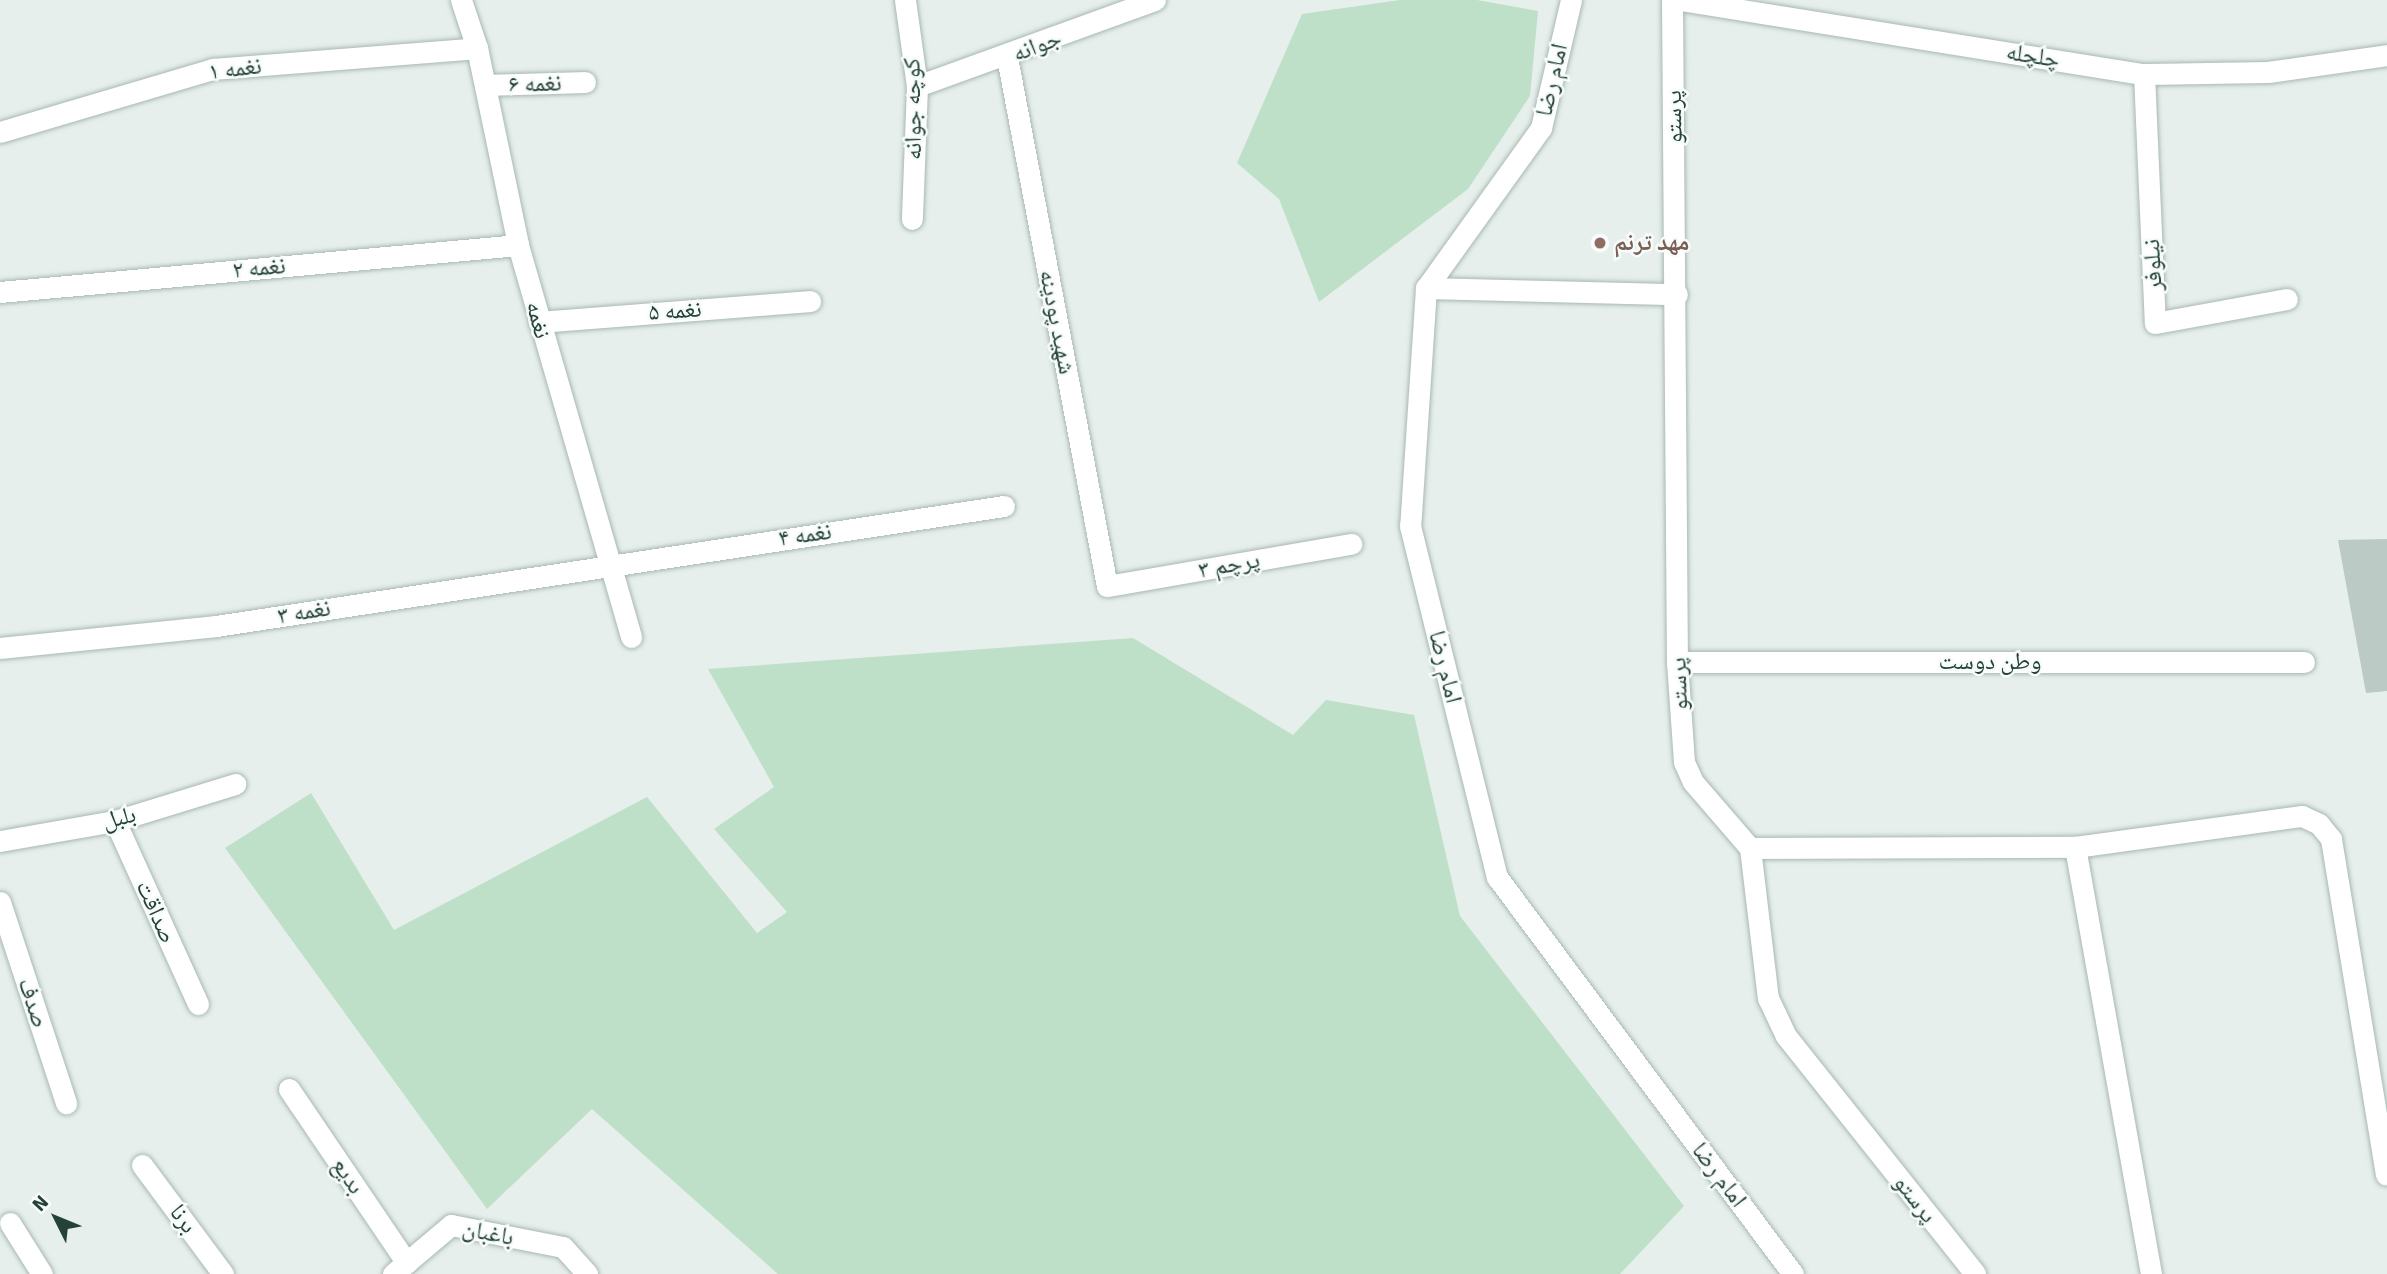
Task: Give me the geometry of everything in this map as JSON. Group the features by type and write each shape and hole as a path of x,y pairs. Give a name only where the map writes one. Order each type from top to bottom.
{"street":[{"name":"نغمه","path":"461,0 477,48 518,244 606,565 631,637"},
{"name":"کوچه جوانه","path":"905,0 917,86 912,219"},
{"name":"جوانه","path":"917,86 1007,57 1155,0"},
{"name":"امام رضا","path":"1571,0 1541,128 1426,288 1410,526 1497,877 1793,1274"},
{"name":"پرستو","path":"1672,0 1677,294 1677,662 1684,762 1693,782 1750,848 1768,998 1786,1036 1975,1274"},
{"name":"چلچله","path":"1680,0 2144,74 2268,72 2387,55"},
{"name":"نغمه ۱","path":"0,132 212,69 477,48"},
{"name":"شهید پودینه","path":"1007,57 1107,586"},
{"name":"نیلوفر","path":"2144,74 2155,323 2287,299"},
{"name":"نغمه ۶","path":"485,85 585,82"},
{"name":"نغمه ۲","path":"0,292 518,244"},
{"path":"1426,288 1677,294"},
{"name":"نغمه ۵","path":"539,322 810,301"},
{"name":"نغمه ۴","path":"606,565 1004,506"},
{"name":"پرچم ۳","path":"1107,586 1350,544"},
{"name":"نغمه ۳","path":"0,648 216,626 606,565"},
{"name":"وطن دوست","path":"1677,662 2304,662"},
{"name":"بلبل","path":"0,841 115,821 235,784"},
{"path":"1750,848 2075,847 2302,816 2319,824 2330,839 2386,1174"},
{"name":"صداقت","path":"115,821 198,1004"},
{"path":"2075,847 2151,1274"},
{"name":"صدف","path":"0,902 66,1103"},
{"name":"بدیع","path":"289,1089 400,1268"},
{"name":"برنا","path":"142,1165 223,1274"},
{"path":"10,1223 42,1274"},
{"name":"باغبان","path":"400,1268 451,1225 563,1247 587,1274"}],"green space":[{"path":"1400,0 1477,0 1538,11 1530,96 1468,189 1319,302 1279,199 1237,163 1302,14"},
{"path":"1133,638 1293,735 1326,700 1414,715 1460,916 1684,1206 1620,1274 778,1274 592,1109 487,1209 225,848 311,793 394,930 647,797 757,933 787,912 714,829 774,787 708,669"}],"building":[{"path":"2387,539 2387,691 2366,693 2338,540"}],"place":[{"name":"مهد ترنم","path":"1600,243"}]}
